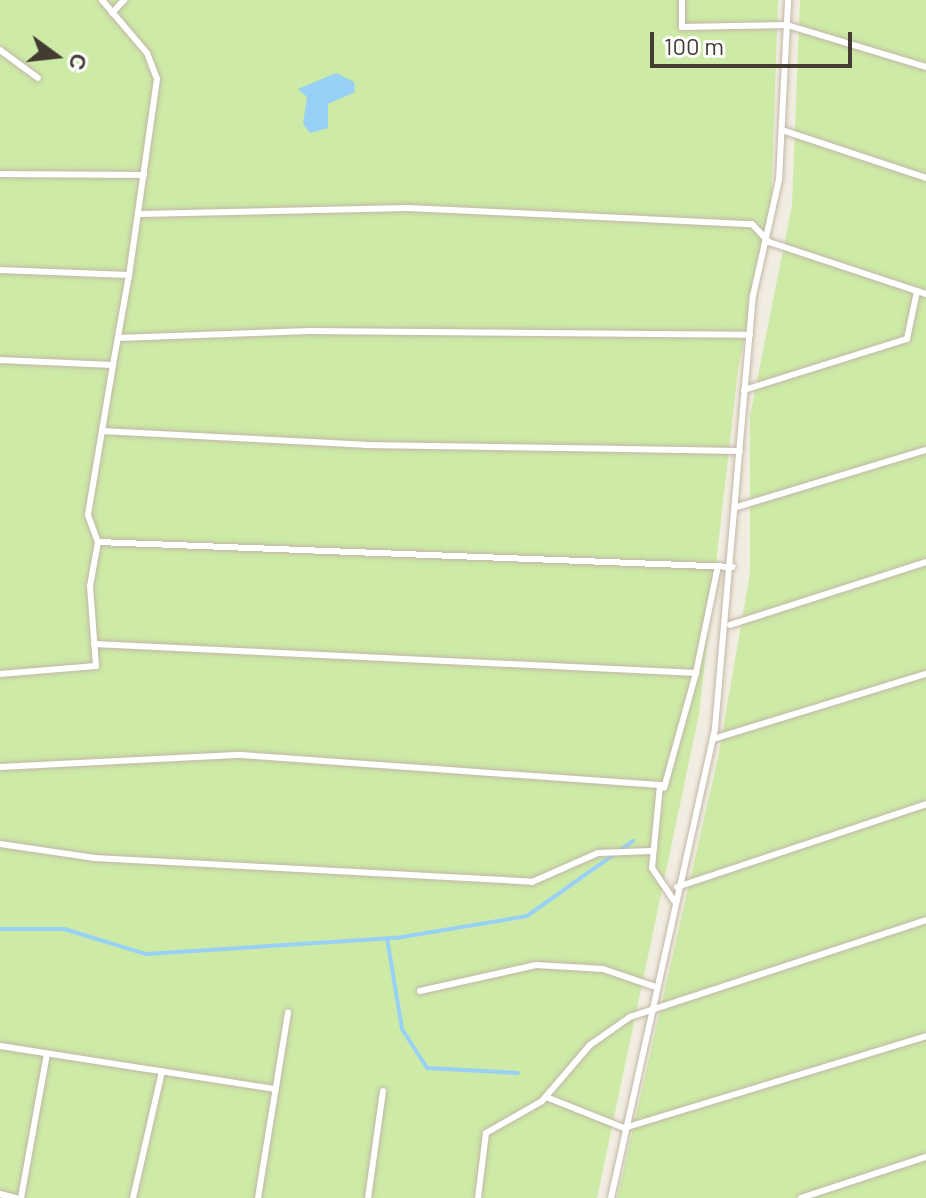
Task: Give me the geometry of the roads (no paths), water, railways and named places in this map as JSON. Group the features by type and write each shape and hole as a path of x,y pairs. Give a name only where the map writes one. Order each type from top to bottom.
{"lane":[{"path":"0,674 96,666 90,586 98,542 88,515 141,214 157,79 147,53 102,0"},
{"path":"112,13 124,0"},
{"path":"682,0 682,27 787,25 926,67"},
{"path":"611,1198 653,986 713,739 730,625 744,390 757,269 769,242 782,130 788,0"},
{"path":"0,50 38,78"},
{"path":"782,130 926,178"},
{"path":"0,174 144,175"},
{"path":"141,214 408,208 752,224 769,242 926,294"},
{"path":"0,270 129,275"},
{"path":"744,390 907,339 917,291"},
{"path":"118,338 295,331 750,335"},
{"path":"0,360 113,365"},
{"path":"102,431 350,445 740,451"},
{"path":"737,507 926,450"},
{"path":"98,542 733,567"},
{"path":"730,625 926,562"},
{"path":"674,901 652,868 651,851 664,788 696,673 718,566"},
{"path":"94,644 696,673"},
{"path":"713,739 926,674"},
{"path":"0,767 241,755 664,788"},
{"path":"677,887 926,804"},
{"path":"0,844 95,858 532,882 598,853 651,851"},
{"path":"478,1198 486,1133 546,1097 590,1045 648,1009 926,920"},
{"path":"420,991 536,965 603,969 653,986"},
{"path":"258,1198 288,1012"},
{"path":"546,1097 624,1128 926,1036"},
{"path":"0,1046 276,1089"},
{"path":"0,1194 18,1198 47,1053"},
{"path":"133,1198 162,1071"},
{"path":"368,1198 383,1091"},
{"path":"801,1198 926,1157"}],"water":[{"path":"336,73 354,82 355,92 328,104 328,128 310,133 303,124 307,97 298,89"}],"waterway":[{"path":"0,929 64,929 146,954 396,938 527,916 633,841"},
{"path":"387,938 402,1029 427,1068 518,1073"}]}
